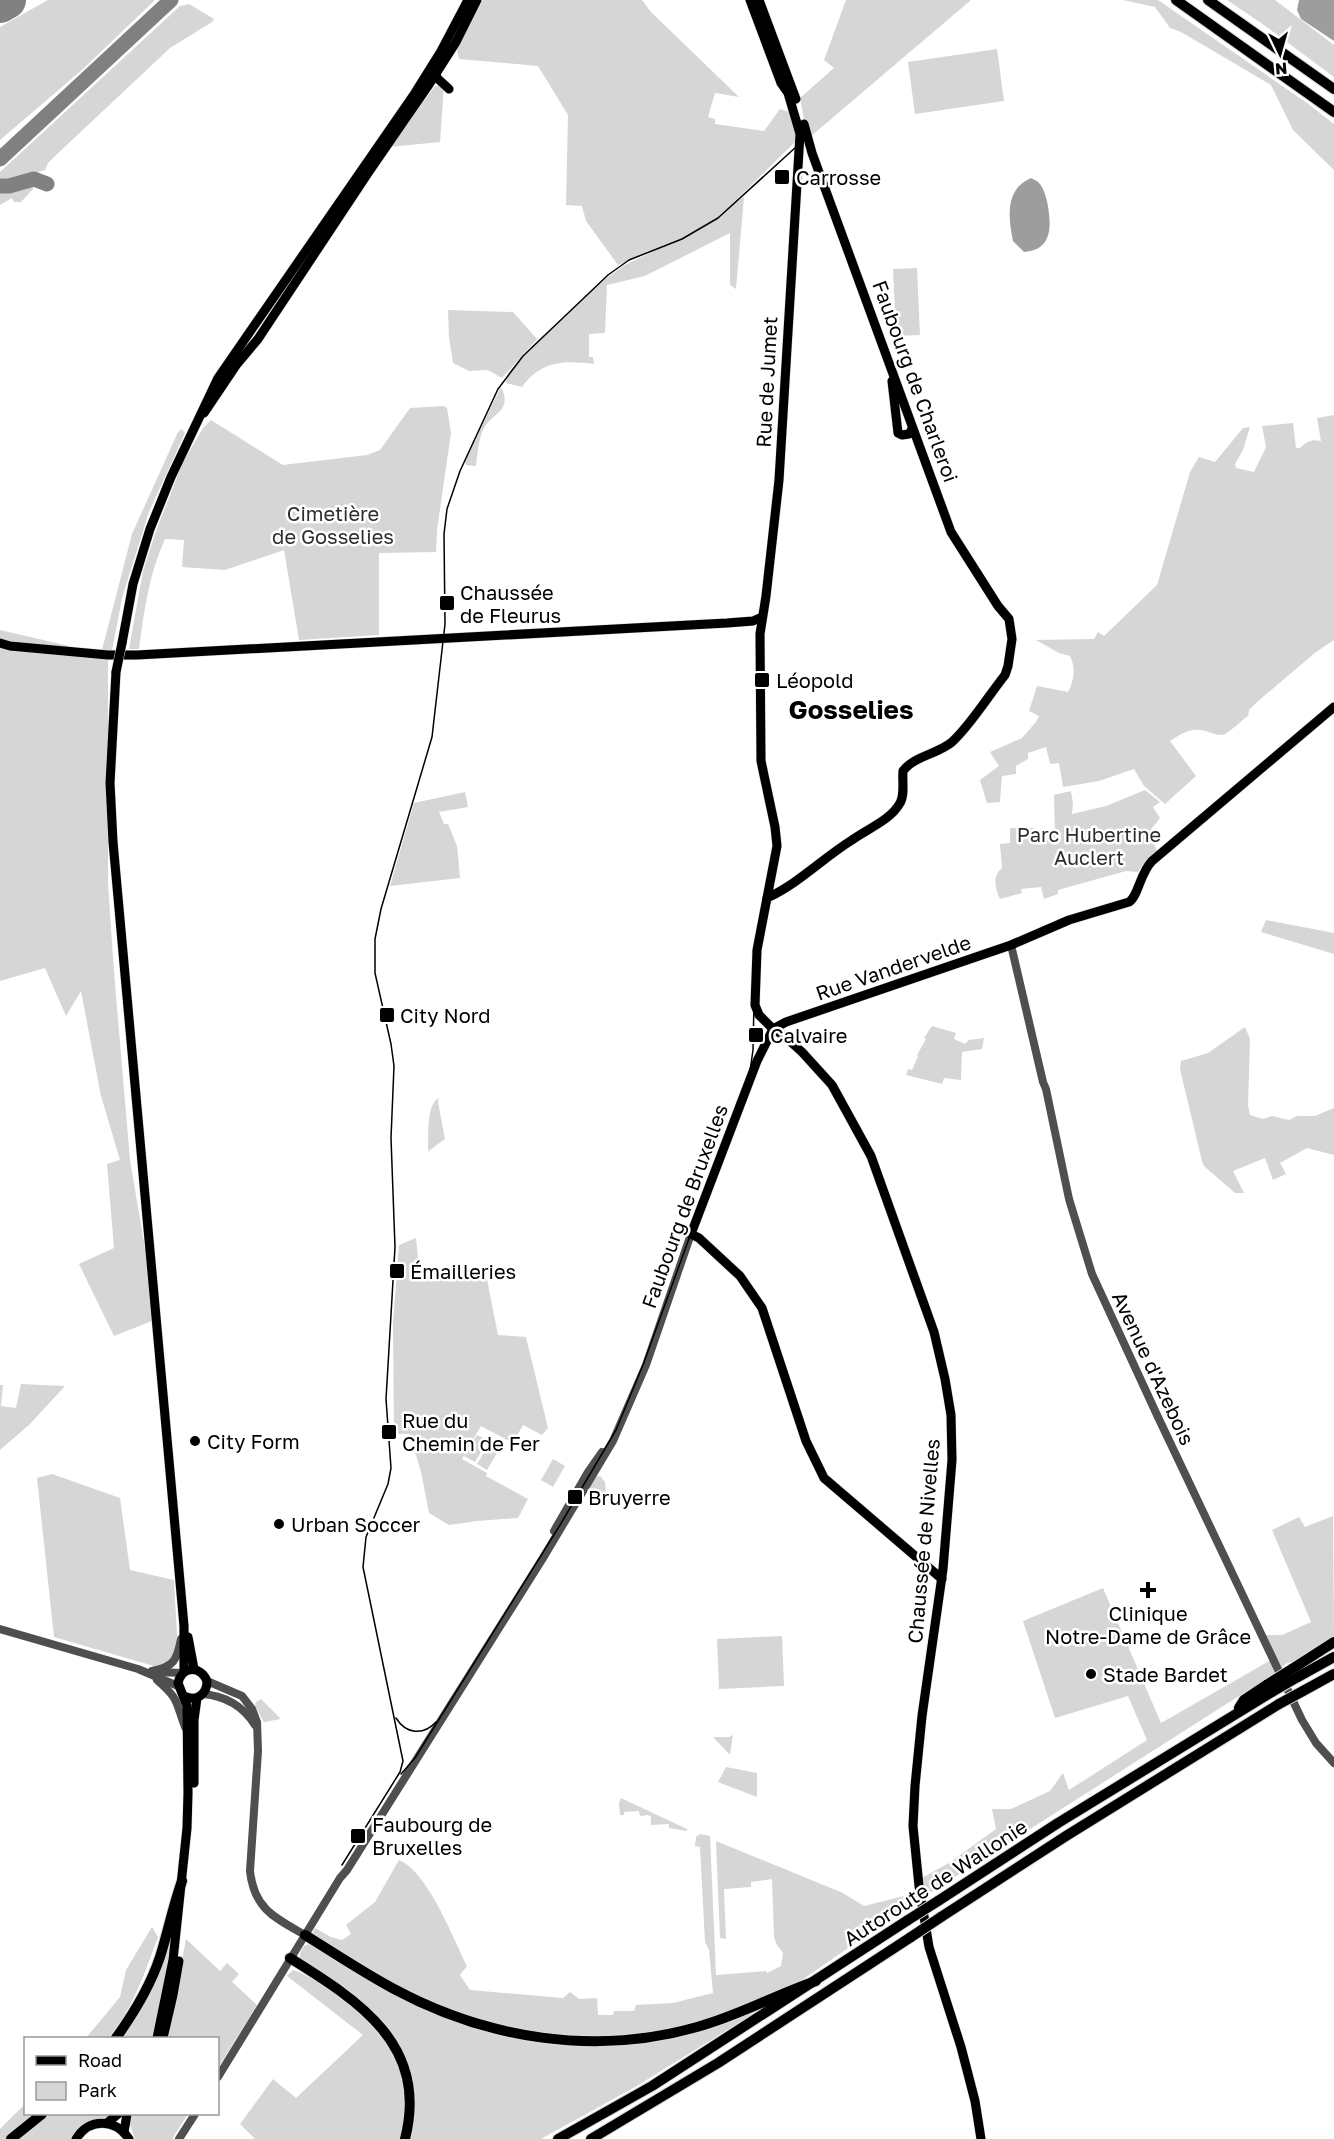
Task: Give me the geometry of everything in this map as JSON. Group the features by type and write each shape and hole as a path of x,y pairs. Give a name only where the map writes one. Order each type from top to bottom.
{"highway":[{"path":"1176,0 1334,112"},
{"path":"1208,0 1333,88"},
{"path":"1294,1673 1334,1642"},
{"path":"1294,1673 1334,1657"},
{"name":"Autoroute de Wallonie","path":"558,2139 652,2086 1058,1823 1235,1713 1244,1700 1294,1673"},
{"name":"Autoroute de Wallonie","path":"591,2139 718,2063 1066,1836 1279,1704 1334,1674"},
{"path":"1303,1691 1334,1682"},
{"path":"117,2037 148,1986 159,1958 182,1881"},
{"path":"305,1935 394,1989 442,2012 495,2030 517,2035 565,2040 622,2040 681,2031 726,2018 786,1991 816,1981"},
{"path":"290,1958 343,1992 367,2011 393,2043 408,2079 410,2123 405,2139"},
{"path":"11,2139 41,2115"}],"main road":[{"path":"157,2037 173,1960 182,1881 188,1792 187,1706 178,1686 178,1680 183,1673 184,1626 113,842 110,783 116,672 133,584 150,529 171,477 218,378 415,93 440,53 468,0"},
{"path":"198,419 258,339 368,173 435,78 477,0"},
{"path":"750,0 800,129 805,152"},
{"path":"759,0 802,116 805,152"},
{"path":"435,78 440,53"},
{"path":"435,78 450,89"},
{"name":"Faubourg de Charleroi","path":"767,898 783,890 885,818 897,807 902,799 903,771 906,767 952,742 1005,675 1012,631 1009,619 951,532 912,433 828,200 805,152"},
{"name":"Rue de Jumet","path":"757,1010 756,956 777,843 761,761 762,617 766,601 779,480 787,322 805,152"},
{"path":"828,200 892,379 898,433 902,435 912,433"},
{"path":"896,416 903,412 907,414"},
{"path":"0,643 10,646 108,655 137,655 701,625 753,621 762,617"},
{"name":"Rue Vandervelde","path":"773,1029 786,1022 1011,945 1057,925 1134,899 1146,868 1334,707"},
{"name":"Chaussée de Nivelles","path":"757,1010 773,1029 802,1052 832,1085 871,1156 934,1332 951,1415 952,1460 942,1574 922,1716 915,1786 914,1826 919,1886 929,1947 964,2058 975,2101 981,2139"},
{"name":"Faubourg de Bruxelles","path":"691,1234 750,1079 773,1029"},
{"path":"691,1234 740,1276 762,1308 806,1441 824,1478 942,1574"},
{"path":"184,1626 190,1642 194,1670"},
{"path":"164,2037 174,1995 185,1913 194,1794 194,1720 200,1696 206,1689 207,1681 202,1673 194,1670 183,1673"},
{"path":"184,1696 192,1698 200,1696"},
{"path":"76,2139 84,2128 107,2123 117,2115"},
{"path":"126,2136 127,2115"},
{"path":"107,2123 126,2136"}],"street":[{"name":"Avenue d'Azebois","path":"1011,945 1042,1082 1046,1089 1069,1199 1092,1274 1302,1720 1316,1743 1334,1763"},
{"name":"Faubourg de Bruxelles","path":"219,2075 290,1958 543,1558 609,1448 634,1397 691,1234"},
{"path":"153,1674 173,1662 179,1651 184,1626"},
{"path":"0,1629 138,1669 178,1686"},
{"path":"153,1674 183,1673"},
{"path":"153,1674 173,1695 187,1731"},
{"path":"207,1681 242,1696 252,1709 257,1722 258,1751 250,1872 252,1884 267,1912 305,1935"},
{"path":"200,1696 214,1695 239,1706 257,1729"},
{"path":"179,2139 194,2115"}],"green space":[{"path":"48,0 155,0 83,69 0,140 0,27"},
{"path":"483,0 642,0 651,12 739,97 715,93 708,117 715,119 715,124 764,131 780,109 789,112 797,140 732,204 744,197 736,289 730,285 730,233 645,276 607,285 605,333 589,334 589,357 593,357 594,364 572,362 554,364 537,372 522,387 506,383 508,373 533,345 605,279 625,265 662,247 618,265 586,221 582,206 566,205 568,115 538,66 459,59 457,50"},
{"path":"846,0 971,0 810,137 807,136 800,98 834,68 824,60"},
{"path":"1123,0 1158,0 1334,124 1334,170 1293,130 1271,85 1181,32 1170,28 1155,7"},
{"path":"1227,0 1275,0 1334,45 1334,77 1264,25"},
{"path":"189,4 214,19 212,22 170,48 55,156 45,170 8,181 0,178 0,172 180,6"},
{"path":"997,49 1004,101 915,114 908,62"},
{"path":"435,86 444,86 440,142 389,147"},
{"path":"30,184 33,189 21,202 14,202 12,198 0,205 0,191"},
{"path":"917,268 920,335 896,336 893,269"},
{"path":"448,310 513,312 537,339 502,378 488,370 469,371 453,363"},
{"path":"501,387 505,401 503,406 482,432 476,466 466,465 467,456"},
{"name":"Cimetière de Gosselies","path":"444,406 447,408 451,433 436,552 379,553 379,635 299,640 284,550 225,570 182,567 184,540 165,539 151,579 139,649 129,649 143,571 156,531 183,462 203,428 211,420 283,465 367,455 380,450 410,408"},
{"path":"1334,415 1334,640 1316,652 1257,702 1249,710 1248,716 1227,733 1219,735 1192,730 1170,741 1196,776 1165,804 1144,786 1134,769 1099,781 1063,787 1059,763 1050,764 1046,747 1028,753 1028,759 1016,766 1016,774 1002,776 1000,802 987,803 980,780 999,766 990,752 1022,738 1036,722 1039,716 1029,711 1037,686 1068,692 1072,683 1074,670 1070,656 1059,653 1036,640 1094,639 1098,632 1104,636 1157,585 1190,472 1199,457 1215,462 1243,428 1250,427 1243,450 1235,464 1236,468 1254,472 1266,447 1262,426 1293,423 1296,448 1300,448 1310,441 1321,441 1317,418"},
{"path":"182,429 185,433 149,512 122,598 112,651 102,650 132,534 178,432"},
{"path":"0,630 108,655 108,883 114,972 130,1160 157,1319 114,1336 79,1264 114,1248 107,1164 120,1160 101,1096 81,991 66,1016 45,968 0,981"},
{"name":"Parc Hubertine Auclert","path":"1145,790 1160,802 1153,807 1160,818 1149,832 1157,851 1145,861 1138,872 1126,871 1058,890 1058,894 1044,899 1041,887 1021,889 1022,893 1000,899 995,883 1002,868 1000,844 1010,843 1010,828 1034,828 1035,834 1055,834 1054,795 1071,791 1072,814 1106,806"},
{"path":"465,792 468,807 439,812 444,824 448,824 457,846 460,878 390,886 414,803"},
{"path":"1266,920 1334,933 1334,954 1261,932"},
{"path":"932,1026 956,1033 954,1039 965,1044 969,1040 984,1038 982,1049 962,1052 961,1080 944,1078 942,1084 906,1075 908,1069 912,1070 926,1039 924,1038"},
{"path":"1245,1027 1250,1039 1248,1106 1250,1115 1263,1119 1272,1116 1289,1120 1297,1116 1315,1116 1334,1108 1334,1155 1307,1148 1280,1163 1286,1174 1273,1180 1265,1158 1233,1171 1244,1193 1235,1193 1204,1166 1180,1069 1181,1061 1208,1053"},
{"path":"439,1098 445,1139 429,1153 430,1113"},
{"path":"416,1238 418,1257 414,1274 467,1277 486,1274 498,1335 526,1337 548,1428 542,1435 523,1425 513,1443 481,1426 462,1459 487,1473 486,1476 528,1499 518,1518 449,1525 429,1513 421,1472 410,1434 394,1434 393,1323 399,1245"},
{"path":"21,1384 65,1386 30,1424 0,1450 0,1385 3,1385 1,1406 16,1408"},
{"path":"477,1435 488,1440 475,1462 464,1456"},
{"path":"490,1442 500,1448 487,1470 477,1464"},
{"path":"553,1459 565,1466 553,1487 541,1480"},
{"path":"52,1474 120,1498 130,1570 174,1580 178,1654 164,1669 54,1637 37,1478"},
{"path":"600,1476 605,1482 607,1501 586,1490 595,1477"},
{"path":"1333,1516 1334,1639 1300,1661 1287,1663 1280,1669 1263,1635 1282,1635 1311,1622 1272,1530 1299,1517 1305,1527"},
{"path":"1103,1588 1161,1723 1271,1660 1275,1673 925,1896 918,1880 949,1863 996,1829 992,1809 1011,1809 1050,1791 1063,1773 1069,1790 1147,1740 1128,1696 1055,1718 1023,1621"},
{"path":"782,1636 784,1686 719,1689 717,1639"},
{"path":"261,1699 281,1719 264,1722 255,1706 256,1702"},
{"path":"733,1735 730,1755 713,1737"},
{"path":"726,1767 757,1773 757,1797 718,1782"},
{"path":"621,1798 687,1831 669,1828 669,1824 651,1825 651,1817 640,1816 639,1811 624,1812 624,1815 620,1815"},
{"path":"700,1834 710,1836 716,1975 766,1971 767,1973 781,1966 783,1953 774,1937 772,1879 751,1882 751,1887 724,1889 726,1939 720,1938 716,1841 843,1893 864,1906 916,1893 916,1901 786,1991 673,2033 565,2040 433,2008 310,1938 315,1928 342,1940 351,1934 346,1925 375,1902 399,1860 410,1867 420,1878 439,1907 467,1966 460,1975 470,1990 563,1998 570,1992 579,1999 597,1998 598,2015 613,2015 614,2011 634,2011 636,2005 673,2003 713,1993 709,1950 705,1942 700,1847 695,1846 696,1837"},
{"path":"152,1927 158,1937 138,1990 125,2015 109,2037 87,2037 120,1997 126,1970"},
{"path":"173,1930 155,2035 154,2037 120,2037"},
{"path":"186,1939 220,1971 227,1963 239,1974 232,1982 257,2005 219,2066 219,2037 168,2037"},
{"path":"311,1944 444,2016 602,2044 750,2011 753,2014 635,2087 541,2139 410,2139 414,2103 389,2030 374,2012 302,1962 301,1952 305,1945"},
{"path":"293,1970 314,1980 348,2003 363,2015 386,2042 401,2075 405,2093 406,2115 402,2139 255,2139 240,2124 273,2079 296,2098 363,2035 287,1976"},
{"path":"24,2105 24,2115 34,2115 6,2139 0,2139 0,2129"},
{"path":"49,2115 111,2115 85,2123 71,2139 20,2139"},
{"path":"130,2115 187,2115 172,2139 135,2139 129,2122"}],"shaded area":[{"path":"1299,0 1334,0 1334,41 1301,19 1297,10"},
{"path":"1031,178 1038,182 1045,194 1050,226 1047,238 1041,247 1024,252 1013,241 1010,205 1017,189"}],"taxiway":[{"path":"0,159 171,0"},
{"path":"0,186 9,186 34,179 47,184"}],"runway":[{"path":"0,4 7,0"}],"tram line":[{"path":"342,1865 400,1772 403,1761 363,1567 366,1537 388,1484 391,1468 386,1399 395,1247 391,1138 394,1066 375,973 375,939 381,909 432,737 445,624 444,534 447,509 460,471 498,389 523,356 608,275 629,260 682,239 718,218 796,147 802,132 800,121 756,0"},
{"path":"401,1774 415,1758 560,1525 616,1430 643,1365 750,1071 753,1050 755,953 776,844 775,826 761,761 759,634 766,596 778,490 800,142"},
{"path":"396,1718 405,1727 415,1731 426,1730 436,1722"}],"place":[{"name":"Carrosse","path":"782,177"},
{"name":"Chaussée de Fleurus","path":"447,603"},
{"name":"Léopold","path":"762,680"},
{"name":"City Nord","path":"387,1015"},
{"name":"Calvaire","path":"756,1035"},
{"name":"Émailleries","path":"397,1271"},
{"name":"Rue du Chemin de Fer","path":"389,1432"},
{"name":"City Form","path":"195,1441"},
{"name":"Bruyerre","path":"575,1497"},
{"name":"Urban Soccer","path":"279,1524"},
{"name":"Clinique Notre-Dame de Grâce","path":"1148,1590"},
{"name":"Stade Bardet","path":"1091,1674"},
{"name":"Faubourg de Bruxelles","path":"358,1836"}],"district":[{"name":"Gosselies","path":"851,709"}]}
